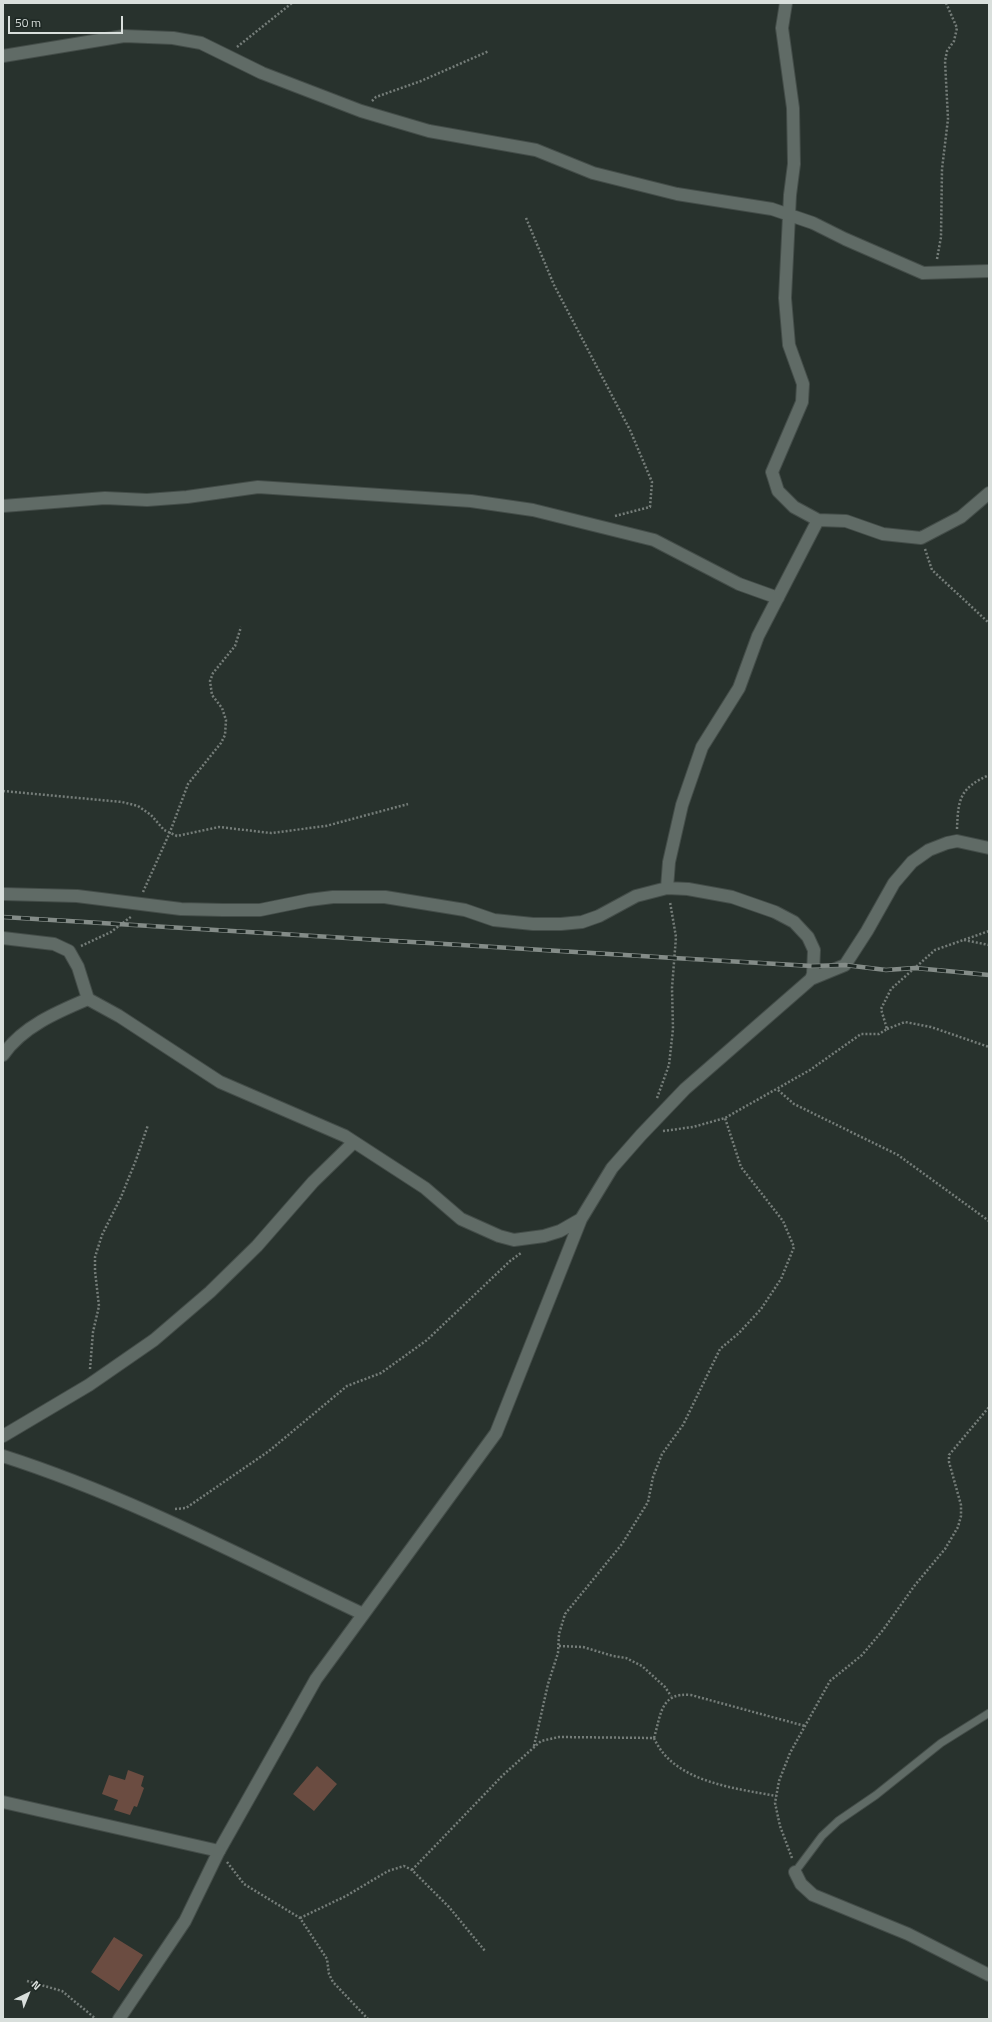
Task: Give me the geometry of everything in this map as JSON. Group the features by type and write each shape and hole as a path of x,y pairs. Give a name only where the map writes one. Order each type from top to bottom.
{"street":[{"path":"786,3 782,28 793,108 794,164 789,216 785,298 786,325 789,345 802,384 802,402 772,472 778,491 794,507 818,520 846,521 883,534 921,538 961,517 989,493"},
{"path":"3,56 100,39 148,35 201,43 262,73 361,112 429,131 536,150 593,172 677,194 772,209 789,216 814,223 910,269 923,273 935,274 989,271"},
{"path":"3,506 105,498 147,500 187,497 258,487 472,501 532,510 654,540 739,584 778,598"},
{"path":"667,888 669,862 682,805 702,747 739,688 758,636 818,520"},
{"path":"810,979 845,965 868,931 894,883 912,862 929,850 947,843 957,842 989,848"},
{"path":"3,894 77,896 181,910 260,910 309,900 333,897 385,897 465,910 494,920 533,924 561,924 582,922 599,916 636,896 667,888 732,897 775,912 794,922 808,937 814,950 813,974 810,979 685,1089 640,1135 612,1168 581,1219 496,1433 316,1679 219,1851 185,1921 119,2019"},
{"path":"3,938 54,944 69,951 78,968 88,999 119,1016 220,1082 303,1117 354,1142 425,1188 460,1220 498,1236 514,1240 560,1232 581,1219"},
{"path":"3,1055 12,1043 27,1030 88,999"},
{"path":"3,1436 89,1385 154,1340 210,1292 257,1246 314,1182 354,1142"},
{"path":"3,1456 95,1489 151,1513 364,1614"},
{"path":"3,1802 219,1851"},
{"path":"795,1872 802,1884 813,1895 908,1934 989,1975"}],"lane":[{"path":"795,1872 822,1836 838,1821 876,1795 942,1743 989,1713"}],"path":[{"path":"227,55 292,3"},
{"path":"935,274 941,237 942,169 948,119 945,61 947,51 954,41 957,28 946,3"},
{"path":"361,112 376,97 421,81 489,50"},
{"path":"526,218 554,285 630,430 652,482 650,507 608,517"},
{"path":"921,538 932,570 989,623"},
{"path":"69,951 111,932 140,905 188,784 221,744 225,735 226,720 222,708 212,695 210,681 213,673 235,646 241,626"},
{"path":"957,842 958,811 963,794 973,782 989,775"},
{"path":"3,791 122,802 138,806 177,836 219,827 271,833 326,826 408,804"},
{"path":"655,1102 669,1065 673,1029 672,988 676,937 667,888"},
{"path":"887,1029 881,1009 891,989 935,950 989,931"},
{"path":"963,940 989,945"},
{"path":"640,1135 693,1127 725,1118 810,1070 861,1034 879,1034 905,1022 931,1027 989,1047"},
{"path":"778,1090 794,1104 898,1155 989,1221"},
{"path":"534,1746 558,1646 559,1634 565,1614 622,1544 648,1502 654,1477 662,1454 683,1424 720,1349 739,1333 760,1309 781,1279 794,1246 783,1221 741,1167 725,1118"},
{"path":"89,1385 93,1332 99,1306 95,1257 102,1235 121,1197 133,1168 148,1124"},
{"path":"173,1509 186,1508 268,1450 347,1386 381,1374 427,1340 510,1261 544,1236"},
{"path":"795,1872 790,1852 780,1826 775,1803 779,1781 790,1753 830,1681 862,1655 884,1630 915,1585 944,1549 958,1527 961,1516 961,1505 949,1455 989,1406"},
{"path":"558,1646 583,1647 613,1656 626,1658 642,1666 666,1687 672,1696"},
{"path":"776,1796 705,1780 685,1772 659,1751 654,1738 665,1703 672,1696 680,1694 691,1695 805,1726"},
{"path":"412,1870 484,1795 541,1741 559,1737 654,1738"},
{"path":"219,1851 244,1884 300,1918 327,1959 329,1974 333,1982 368,2019"},
{"path":"300,1918 346,1896 388,1871 404,1866 412,1870 449,1907 485,1951"},
{"path":"27,1981 62,1991 96,2019"}],"building":[{"path":"317,1766 337,1784 314,1811 293,1794"},
{"path":"128,1770 144,1776 141,1786 144,1788 137,1807 134,1806 130,1815 114,1810 118,1800 102,1794 109,1775 125,1780"},
{"path":"114,1937 143,1955 119,1991 91,1972"}],"railway":[{"path":"3,917 812,966 845,965 886,970 915,968 989,975"}]}
